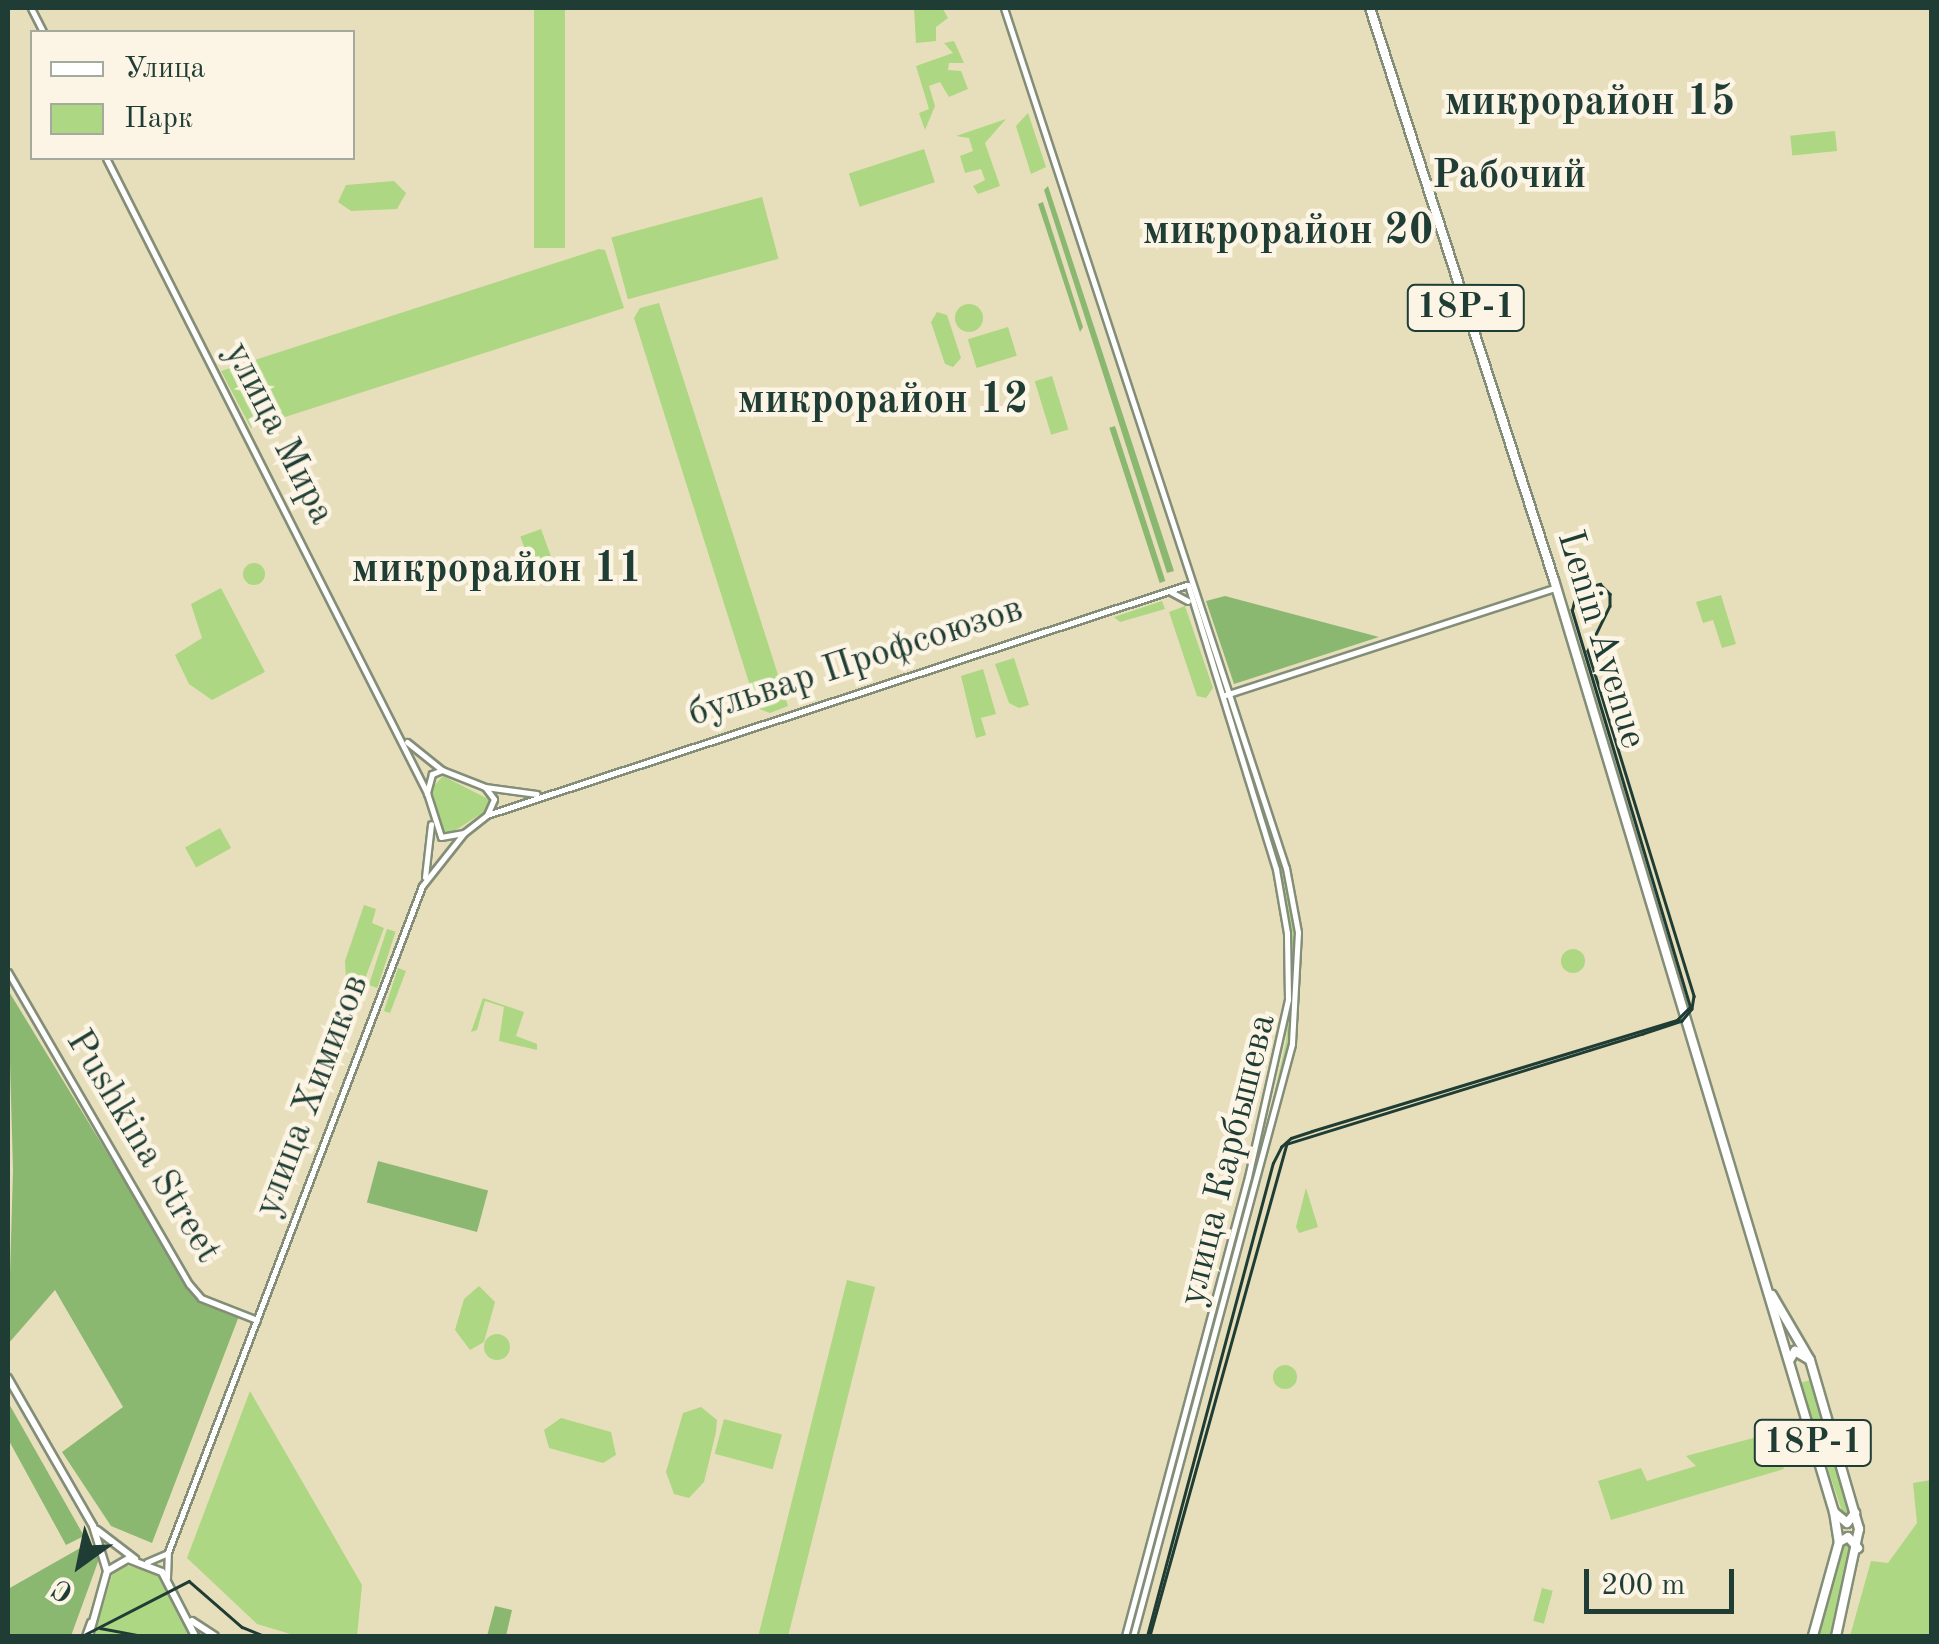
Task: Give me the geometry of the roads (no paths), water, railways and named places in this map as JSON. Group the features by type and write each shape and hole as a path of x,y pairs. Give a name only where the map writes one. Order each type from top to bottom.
{"main road":[{"name":"Lenin Avenue","path":"1370,8 1556,588 1834,1512 1838,1542 1813,1636"},
{"name":"Lenin Avenue","path":"1770,1292 1810,1360 1856,1512 1858,1548 1836,1636"},
{"path":"1788,1364 1795,1351 1810,1360"},
{"path":"8,1378 93,1526 107,1572 87,1636"},
{"path":"1834,1512 1847,1522 1856,1512"},
{"path":"93,1526 136,1559 147,1562 168,1583 192,1621 195,1636"},
{"path":"1838,1542 1848,1537 1858,1548"},
{"path":"107,1572 136,1559"},
{"path":"192,1621 215,1636"}],"street":[{"name":"улица Карбышева","path":"1004,8 1188,585 1228,694 1294,899 1298,998 1266,1145 1133,1636"},
{"name":"улица Мира","path":"107,160 427,793"},
{"name":"улица Карбышева","path":"1125,1636 1248,1175 1288,999 1287,932 1276,870 1188,601 1188,585"},
{"name":"бульвар Профсоюзов","path":"487,815 541,794 1188,585"},
{"path":"1220,697 1556,588"},
{"path":"1171,592 1188,601"},
{"name":"улица Мира","path":"401,737 442,770"},
{"path":"442,770 485,786 494,799 487,815 464,833 442,837 431,821 427,793 432,774 442,770"},
{"name":"бульвар Профсоюзов","path":"485,786 541,794"},
{"name":"улица Химиков","path":"168,1583 168,1552 424,882 431,821"},
{"name":"улица Химиков","path":"424,882 464,833"},
{"name":"Pushkina Street","path":"8,972 189,1284 201,1298 256,1320"},
{"path":"147,1562 168,1552"}],"tram line":[{"path":"1147,1636 1273,1163 1281,1147 1291,1138 1312,1131 1677,1020 1690,1007 1572,610 1577,590 1600,584 1610,594 1610,606 1588,651 1694,996 1692,1009 1682,1021 1287,1144 1150,1636"},
{"path":"82,1636 189,1581 242,1627 264,1636"},
{"path":"100,1628 143,1636"}],"district":[{"name":"микрорайон 15","path":"1590,103"},
{"name":"Рабочий","path":"1509,177"},
{"name":"микрорайон 20","path":"1288,232"},
{"name":"микрорайон 12","path":"883,401"},
{"name":"микрорайон 11","path":"497,570"}]}
